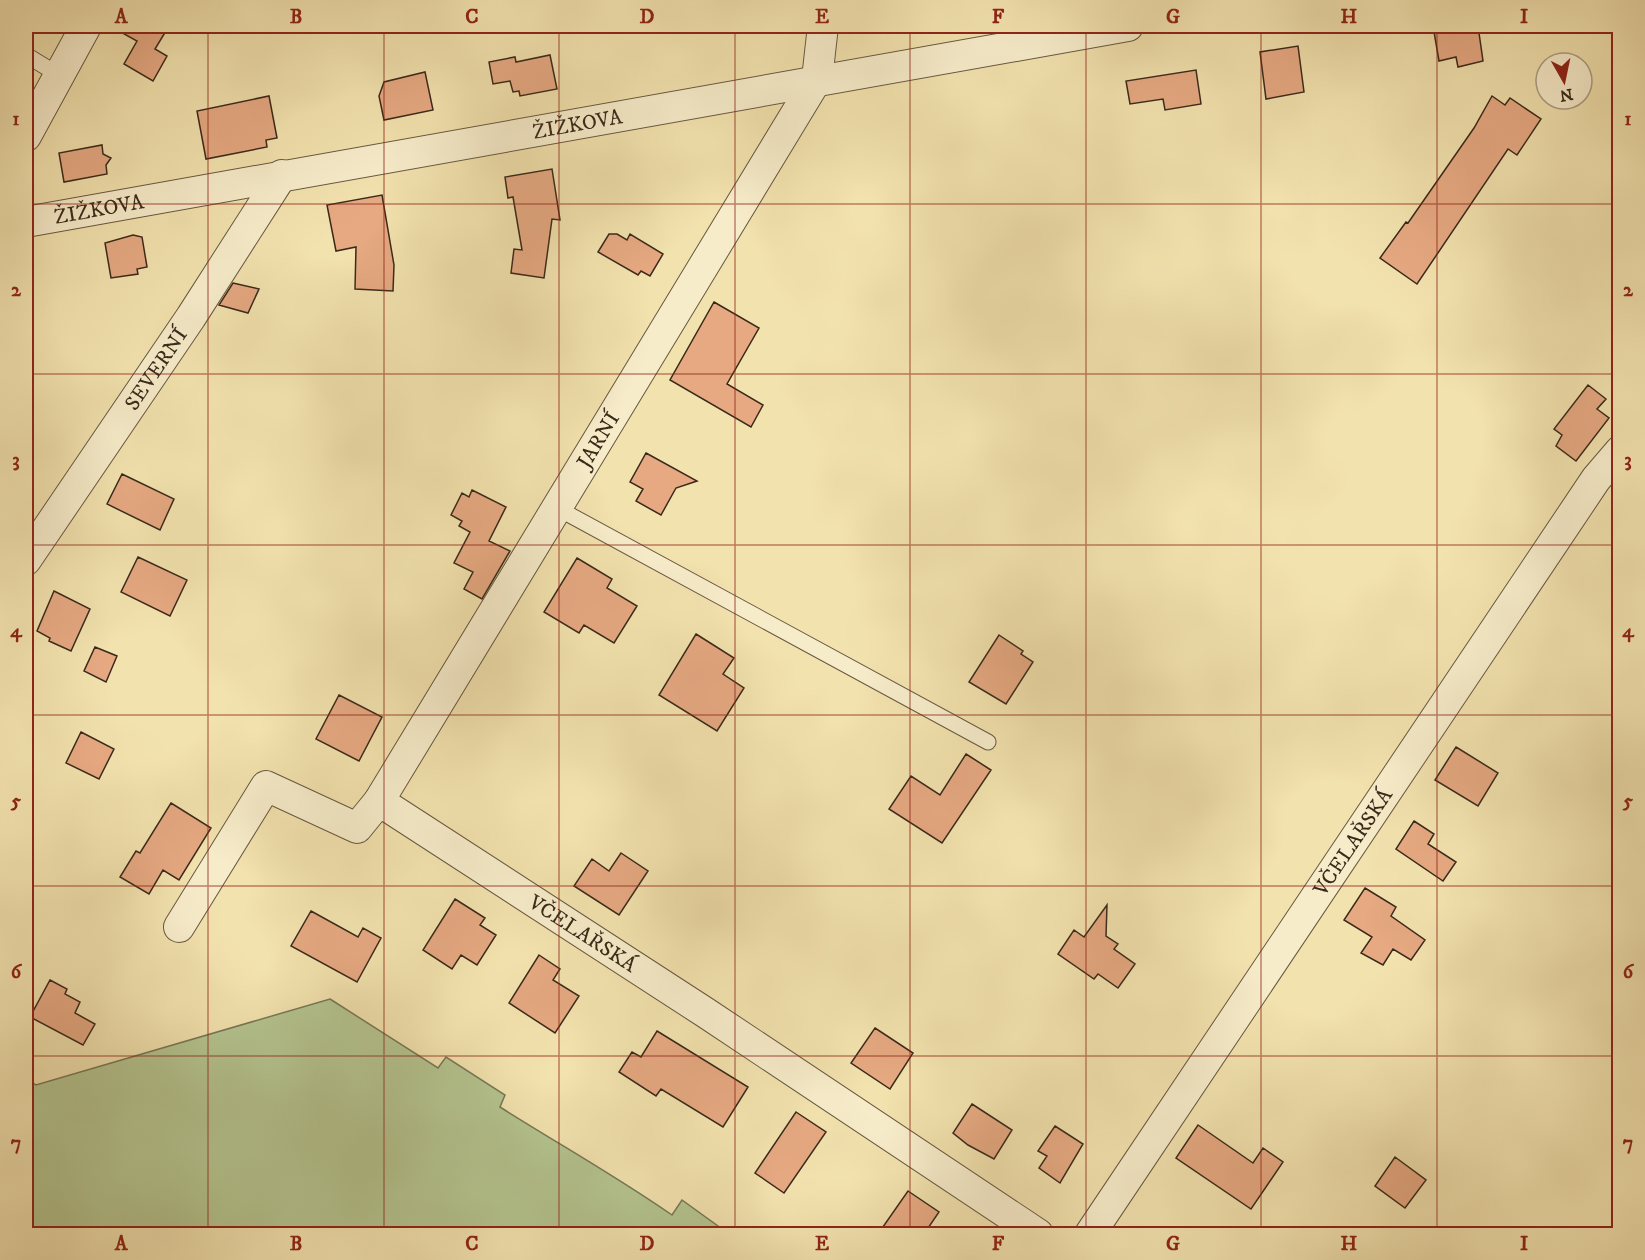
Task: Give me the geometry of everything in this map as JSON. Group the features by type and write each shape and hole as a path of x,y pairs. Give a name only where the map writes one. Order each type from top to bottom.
{"street":[{"path":"26,136 86,26"},
{"path":"817,79 823,26"},
{"name":"ŽIŽKOVA","path":"26,222 817,79 1128,26"},
{"name":"JARNÍ","path":"379,801 817,79"},
{"name":"SEVERNÍ","path":"26,560 191,316 282,175"},
{"name":"VČELAŘSKÁ","path":"1090,1234 1596,479 1620,451"},
{"path":"179,927 266,786 357,828 379,801"},
{"name":"VČELAŘSKÁ","path":"379,801 706,1013 1038,1234"}],"lane":[{"path":"26,55 59,75"},
{"path":"556,508 988,742"}],"green space":[{"path":"330,999 438,1068 446,1057 505,1095 500,1107 672,1215 682,1200 729,1234 26,1234 26,1079 36,1085"}],"building":[{"path":"110,26 169,26 155,49 167,56 153,81 124,64 137,41"},
{"path":"1433,26 1478,26 1483,61 1458,67 1456,57 1439,61"},
{"path":"1298,46 1304,92 1266,99 1260,52"},
{"path":"550,55 557,89 520,96 519,91 513,92 510,81 493,84 489,62 515,57 516,62"},
{"path":"1196,70 1201,104 1165,110 1163,99 1130,104 1126,81"},
{"path":"425,72 433,110 384,120 379,96 384,82"},
{"path":"269,96 277,138 266,140 267,147 206,159 197,111"},
{"path":"1492,96 1505,105 1510,98 1541,119 1517,155 1508,149 1417,284 1380,258 1406,222 1408,223 1474,128"},
{"path":"102,145 103,154 111,158 106,165 107,174 64,182 59,153"},
{"path":"552,169 560,220 552,219 544,278 511,273 514,249 522,250 513,197 508,198 505,177"},
{"path":"382,195 394,265 393,291 355,289 356,247 336,251 327,205"},
{"path":"609,234 617,234 627,240 630,234 663,254 650,276 641,271 638,275 598,252"},
{"path":"133,235 142,237 147,267 137,269 138,274 111,278 105,243"},
{"path":"233,283 259,289 248,313 219,305"},
{"path":"714,302 759,328 727,384 763,405 751,427 670,380"},
{"path":"1588,385 1606,399 1597,409 1609,418 1576,461 1556,446 1562,435 1554,429"},
{"path":"646,453 697,481 676,488 661,515 636,501 643,489 630,482"},
{"path":"122,474 174,499 160,530 107,504"},
{"path":"472,490 506,507 489,541 510,551 482,599 464,589 473,572 454,563 470,532 459,526 462,521 451,515 462,493 469,497"},
{"path":"138,557 187,580 170,616 121,592"},
{"path":"577,558 612,579 607,588 637,606 614,643 584,625 579,633 544,612"},
{"path":"54,591 90,609 71,651 49,641 50,638 37,631"},
{"path":"696,634 734,658 723,674 744,688 717,731 659,695"},
{"path":"999,635 1023,651 1021,654 1033,662 1006,704 969,682"},
{"path":"95,647 117,656 106,682 84,671"},
{"path":"339,695 382,717 359,761 316,739"},
{"path":"81,732 114,749 99,779 66,763"},
{"path":"1456,747 1498,773 1478,806 1435,780"},
{"path":"966,754 991,770 942,843 889,809 911,776 940,795"},
{"path":"171,803 211,828 179,880 163,870 149,894 120,877 136,851 140,853"},
{"path":"1414,821 1434,834 1428,844 1456,862 1443,881 1396,849"},
{"path":"621,853 648,871 619,915 574,886 592,859 609,871"},
{"path":"1365,888 1396,907 1391,916 1425,940 1411,960 1393,949 1383,965 1361,953 1372,937 1344,920"},
{"path":"455,899 485,918 480,925 496,935 477,965 461,955 452,969 423,950"},
{"path":"1107,905 1106,936 1118,944 1114,949 1135,964 1118,988 1098,974 1094,979 1058,954 1074,930 1084,937"},
{"path":"311,911 358,937 363,928 381,938 357,982 291,946"},
{"path":"539,955 560,969 553,980 579,996 555,1033 509,1003"},
{"path":"50,980 67,989 65,994 80,1002 75,1013 95,1024 83,1045 30,1017"},
{"path":"875,1028 913,1053 890,1089 851,1063"},
{"path":"657,1031 748,1087 723,1127 661,1089 656,1096 619,1072 632,1052 641,1057"},
{"path":"972,1104 1012,1130 994,1159 968,1145 953,1133"},
{"path":"796,1112 826,1132 784,1193 755,1173"},
{"path":"1198,1125 1253,1163 1263,1148 1283,1162 1251,1209 1176,1158"},
{"path":"1055,1126 1083,1144 1060,1183 1039,1168 1047,1156 1038,1151"},
{"path":"1395,1157 1426,1180 1405,1208 1375,1186"},
{"path":"908,1191 939,1212 924,1234 878,1234"}]}
